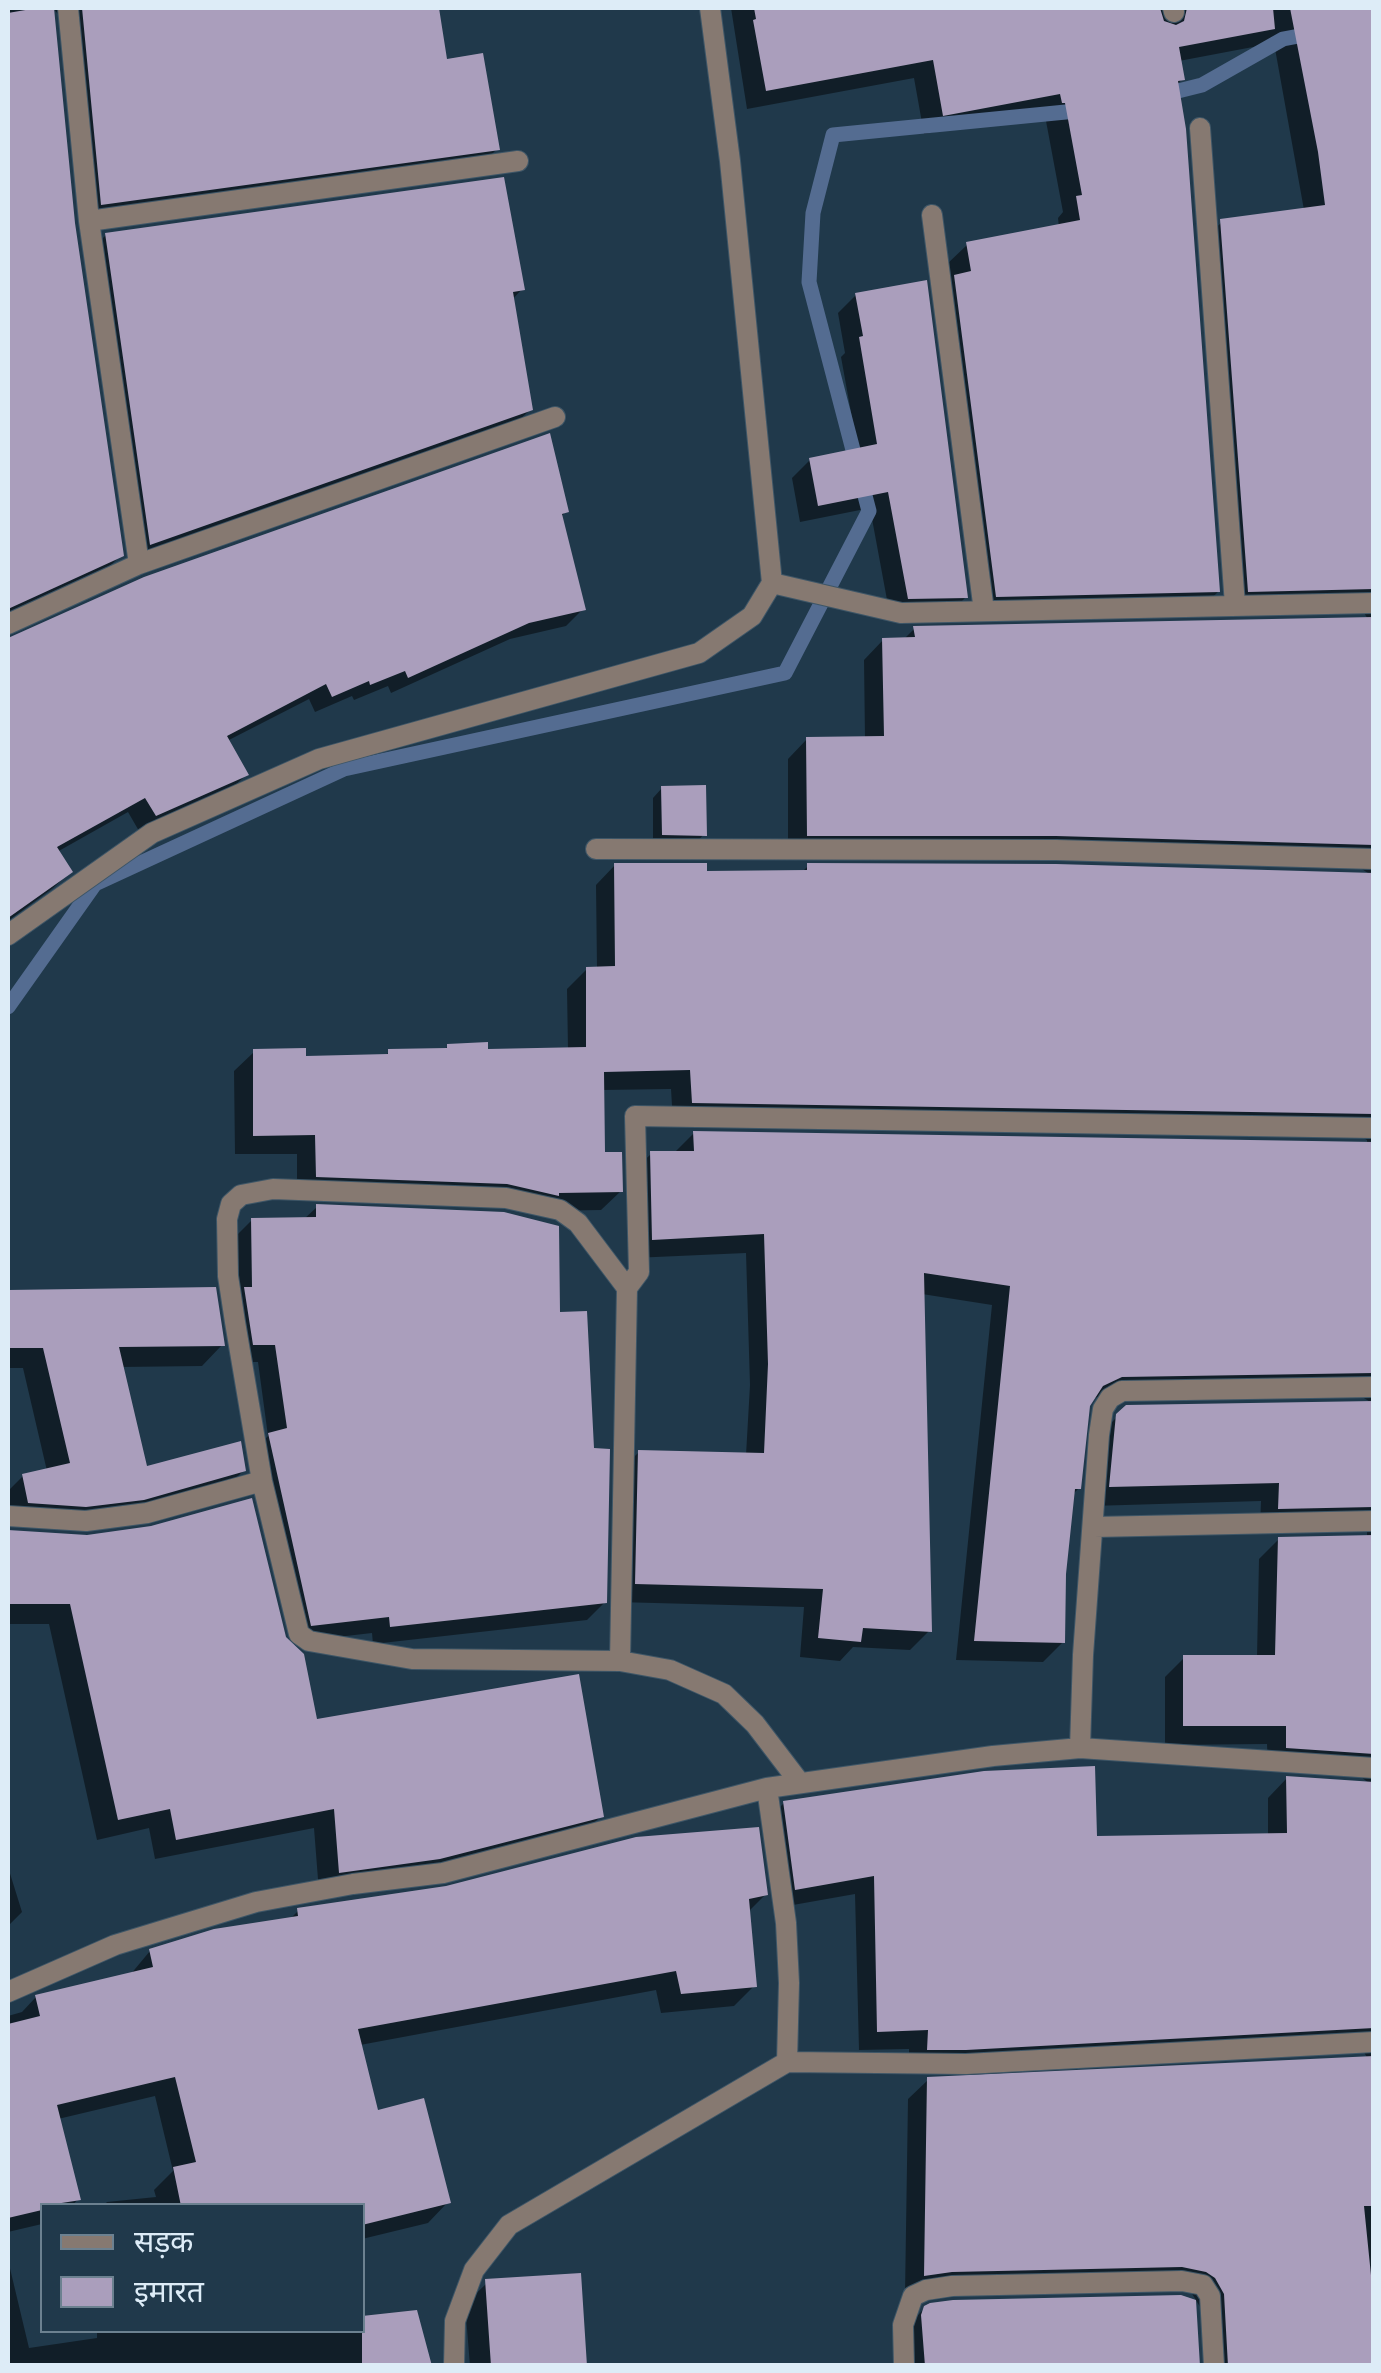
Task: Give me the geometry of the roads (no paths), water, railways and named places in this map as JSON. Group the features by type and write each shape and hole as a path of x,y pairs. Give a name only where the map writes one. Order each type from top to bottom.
{"street":[{"path":"68,8 89,221 139,564"},
{"path":"8,935 152,833 319,758 699,653 752,616 772,583 730,160 710,8"},
{"path":"1200,128 1236,605"},
{"path":"89,221 518,162"},
{"path":"932,215 984,611"},
{"path":"8,624 139,564 555,417"},
{"path":"772,583 901,613 1374,603"},
{"path":"596,850 1056,850 1374,859"},
{"path":"620,1661 627,1288 639,1272 636,1116 1374,1128"},
{"path":"627,1288 578,1223 560,1210 506,1198 272,1189 241,1195 232,1204 228,1219 228,1276 262,1482 299,1634 309,1641 412,1658 620,1661 670,1670 724,1694 755,1724 800,1784"},
{"path":"1080,1748 1083,1654 1103,1410 1110,1398 1122,1391 1374,1386"},
{"path":"8,1516 86,1522 147,1513 262,1482"},
{"path":"1094,1527 1374,1522"},
{"path":"8,1992 115,1945 256,1902 354,1884 443,1874 768,1788 993,1756 1080,1748 1374,1768"},
{"path":"768,1788 786,1923 787,2062"},
{"path":"454,2366 455,2320 474,2270 509,2225 787,2062 966,2064 1374,2042"},
{"path":"904,2366 903,2325 913,2296 926,2290 1182,2280 1203,2286 1210,2296 1214,2366"}],"waterway":[{"path":"1162,95 1202,85 1283,39 1315,33"},
{"path":"8,1007 95,884 344,769 785,673 869,511 809,282 813,213 833,135 1086,110"}]}
